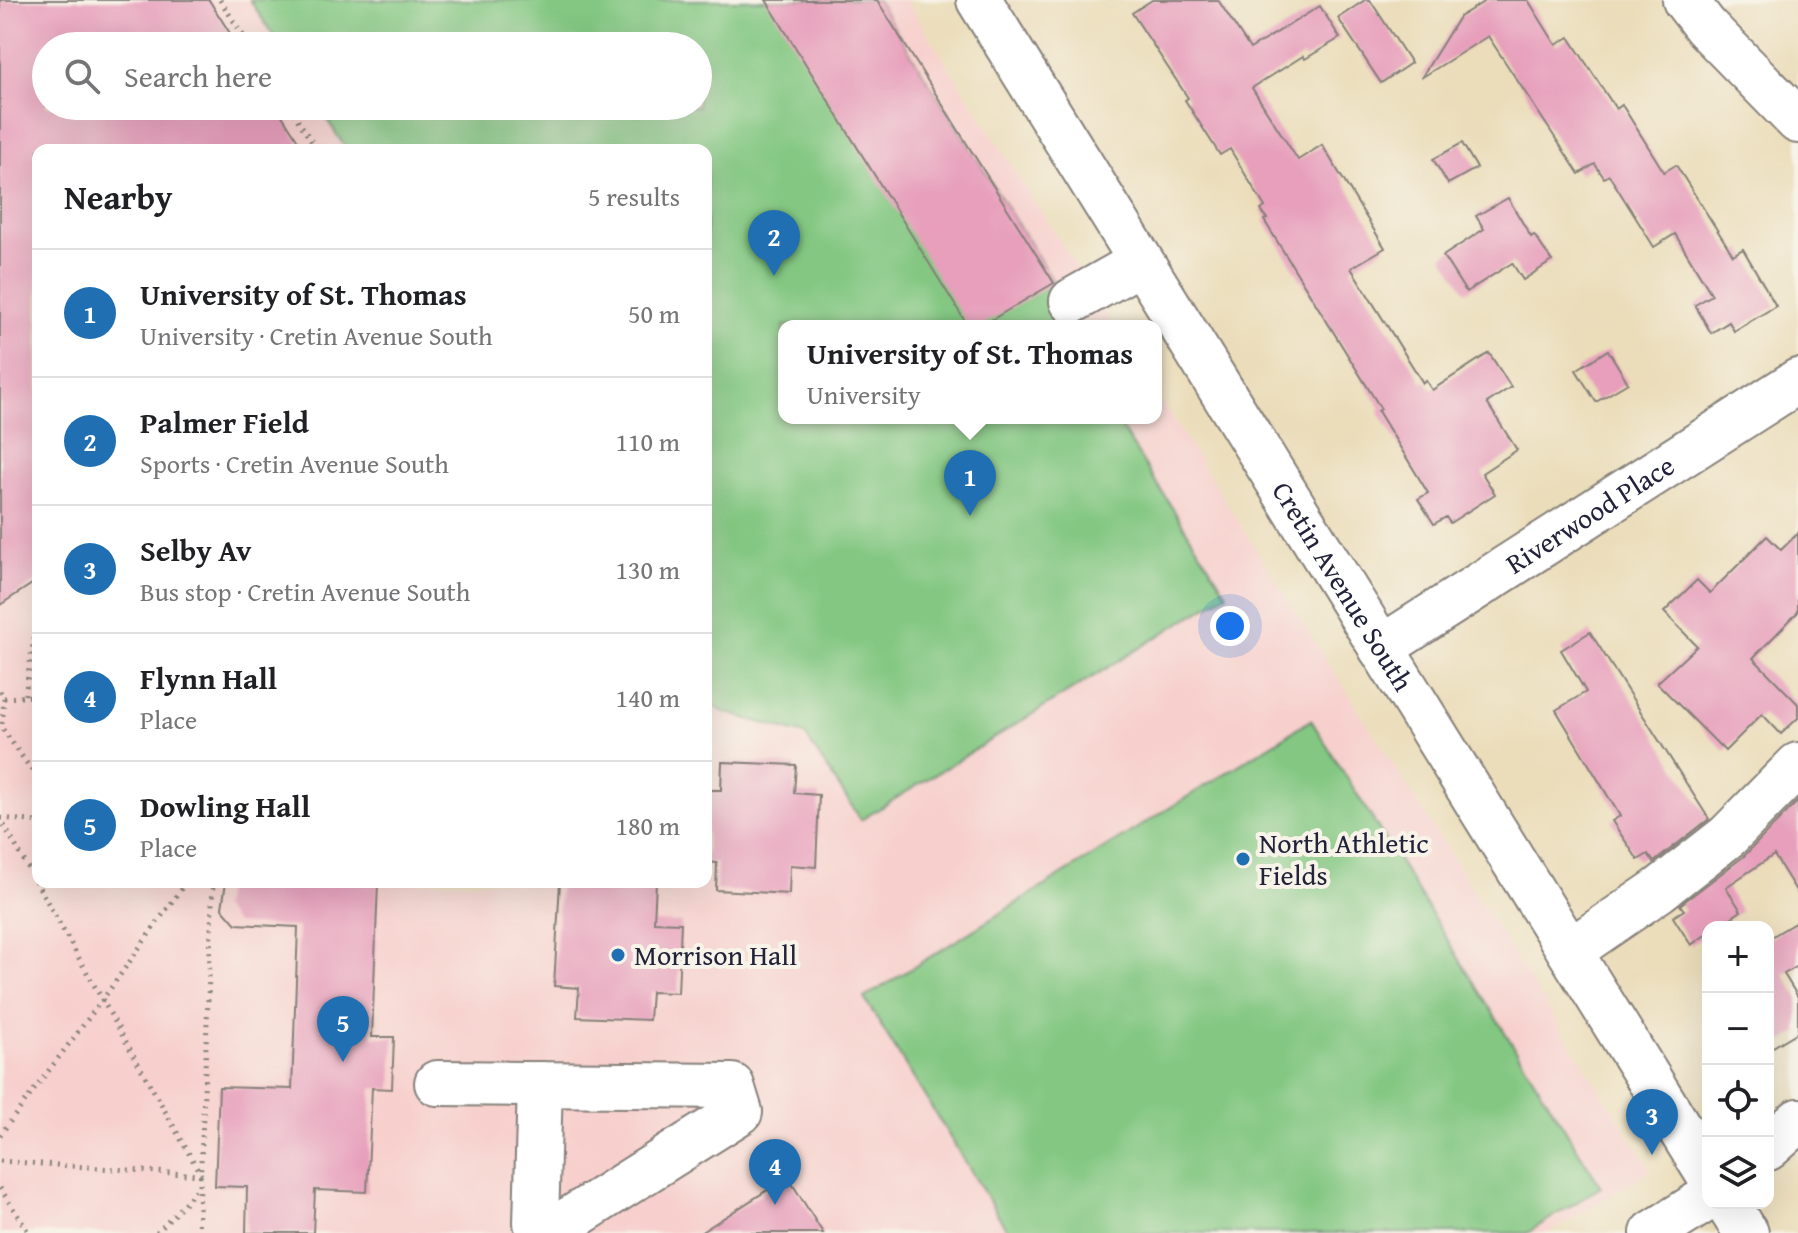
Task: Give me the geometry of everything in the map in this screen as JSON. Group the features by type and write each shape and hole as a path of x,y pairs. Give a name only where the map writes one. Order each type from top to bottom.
{"main road":[{"name":"Cretin Avenue South","path":"979,0 1702,1164"},
{"path":"1685,0 1705,26 1796,115"},
{"path":"1072,301 1141,262"},
{"name":"Riverwood Place","path":"1381,648 1798,381"},
{"path":"1570,951 1659,890 1728,836 1798,765"},
{"path":"437,1083 732,1086 740,1112 548,1233"},
{"path":"540,1084 536,1223 541,1233"},
{"path":"1774,1143 1798,1121"},
{"path":"1653,1233 1702,1202"},
{"path":"1731,1209 1746,1233"}],"path":[{"path":"220,0 241,32"},
{"path":"298,120 313,144"},
{"path":"25,695 32,651"},
{"path":"0,691 4,698 2,728 32,770"},
{"path":"4,698 32,696"},
{"path":"0,818 32,821"},
{"path":"0,818 32,874"},
{"path":"40,888 201,1175"},
{"path":"0,1135 182,888"},
{"path":"198,1233 213,888"},
{"path":"0,1161 201,1175"},
{"path":"157,1233 200,1186"},
{"path":"0,1188 29,1233"}],"shaded area":[{"path":"0,0 906,0 1110,320 778,320 778,424 1162,424 1162,401 1651,1170 1550,1233 0,1233"}],"green space":[{"path":"250,0 877,0 1077,320 778,320 778,424 1119,424 1227,594 861,820 805,735 724,712 712,705 712,144 343,144 327,120 712,120 712,32 271,32"},
{"name":"North Athletic Fields","path":"1311,720 1601,1187 1527,1233 1009,1233 864,998"}],"building":[{"path":"0,0 209,0 229,32 32,32 32,120 285,120 300,144 32,144 32,584 0,605"},
{"path":"766,0 877,0 1054,283 991,320 964,320"},
{"path":"1152,0 1218,0 1250,49 1320,6 1340,38 1305,59 1303,56 1252,88 1298,160 1322,145 1385,248 1351,268 1423,383 1426,381 1432,390 1489,353 1511,387 1487,403 1517,450 1482,473 1495,494 1450,523 1446,517 1434,524 1418,499 1428,493 1378,411 1381,409 1264,220 1267,219 1261,210 1265,207 1230,149 1220,155 1185,100 1188,98 1132,13"},
{"path":"1365,0 1370,0 1411,63 1381,83 1338,18"},
{"path":"1487,0 1528,0 1556,45 1569,37 1616,109 1622,105 1664,172 1676,165 1733,255 1743,249 1776,306 1734,331 1729,322 1711,333 1695,305 1712,295 1675,234 1654,247 1609,175 1604,178 1595,164 1579,174 1488,36 1421,78 1459,17"},
{"path":"1462,143 1477,168 1448,184 1433,159"},
{"path":"1508,198 1531,237 1534,235 1552,261 1523,280 1512,263 1466,292 1443,256 1484,229 1476,216"},
{"path":"1608,350 1628,383 1596,402 1576,370"},
{"path":"1798,533 1798,612 1753,658 1798,704 1798,718 1781,734 1762,714 1725,751 1657,683 1697,646 1664,612 1697,580 1710,593 1767,536 1781,550"},
{"path":"1590,632 1709,819 1654,862 1648,854 1638,860 1612,821 1620,816 1556,710 1586,692 1561,650"},
{"name":"Morrison Hall","path":"722,762 796,765 794,793 819,795 816,867 790,865 789,894 716,890 717,863 712,863 712,790 721,790"},
{"path":"1798,801 1798,894 1774,855 1726,887 1741,911 1727,921 1702,921 1702,937 1691,945 1673,917 1684,910 1680,905 1744,856"},
{"path":"225,888 378,888 372,1037 394,1037 392,1089 372,1088 367,1192 315,1190 313,1233 246,1233 247,1187 215,1186 219,1087 292,1089 298,927 236,924 222,908"},
{"name":"Morrison Hall","path":"560,888 656,888 654,922 681,923 678,993 651,992 649,1020 577,1017 579,988 554,986"},
{"path":"1798,921 1798,966 1784,974 1798,997 1798,1032 1774,1046 1774,993 1774,935"},
{"path":"788,1177 823,1233 700,1233"}],"place":[{"name":"Palmer Field","path":"774,276"},
{"name":"University of St. Thomas","path":"970,516"},
{"name":"North Athletic Fields","path":"1243,859"},
{"name":"Morrison Hall","path":"618,955"},
{"name":"Dowling Hall","path":"343,1062"},
{"name":"Selby Av","path":"1652,1155"},
{"name":"Flynn Hall","path":"775,1205"}]}
